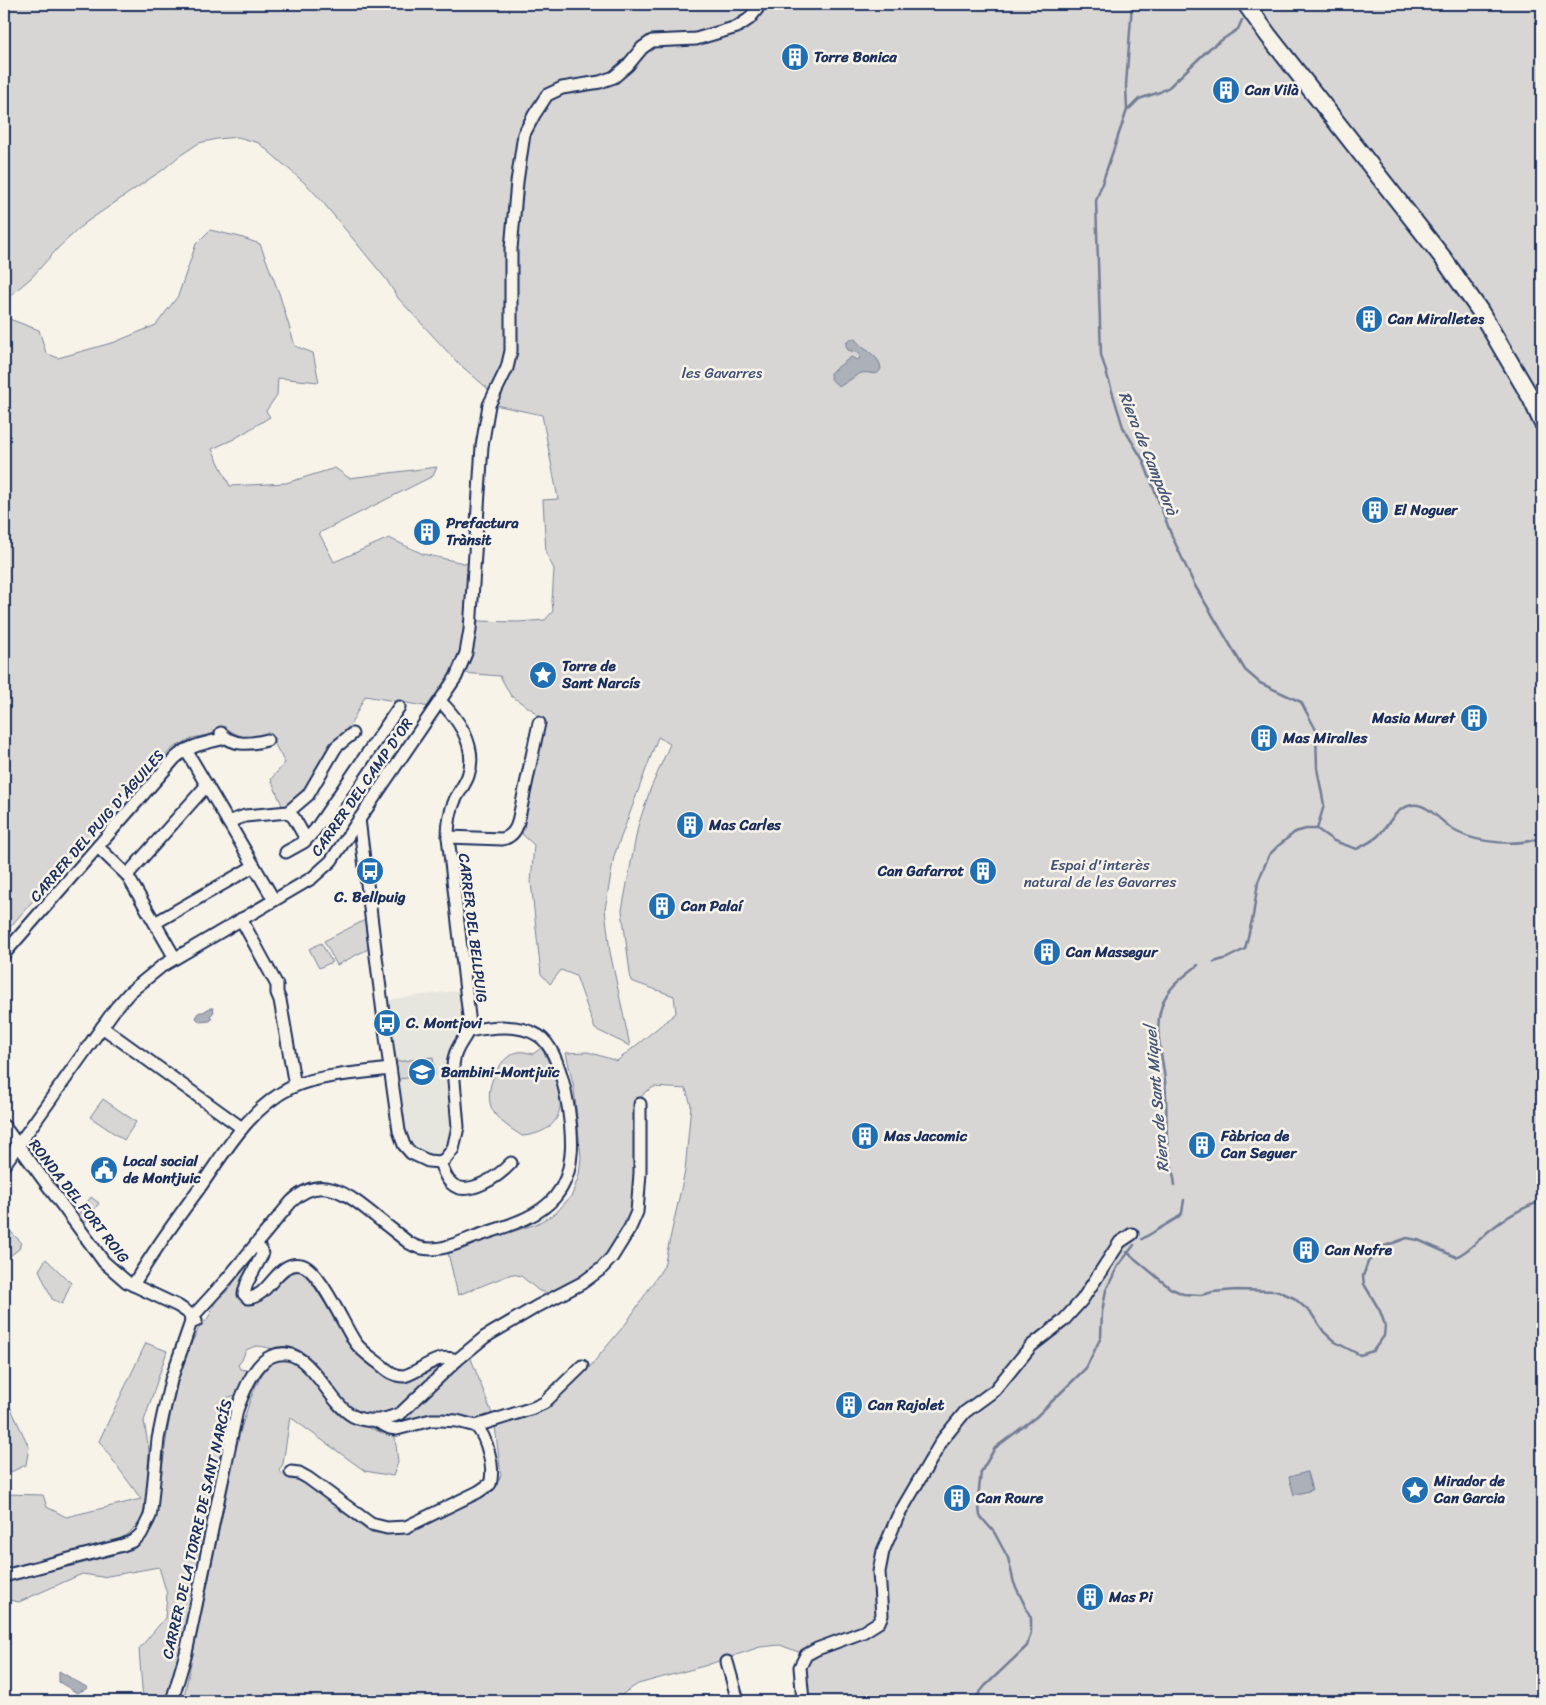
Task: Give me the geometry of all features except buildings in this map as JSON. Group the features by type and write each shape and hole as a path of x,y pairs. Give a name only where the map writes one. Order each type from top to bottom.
{"highway":[{"path":"1246,4 1443,258 1480,310 1531,398 1542,422"}],"street":[{"name":"CARRER DEL CAMP D'OR","path":"19,1145 115,1009 130,992 146,978 175,958 312,878 324,868 339,850 456,677 466,653 470,630 482,453 489,405 507,368 511,351 511,249 517,182 524,134 538,108 547,95 562,88 600,82 614,77 628,65 642,48 652,41 696,39 737,27 749,19 756,9 756,4"},
{"name":"CARRER DEL BELLPUIG","path":"440,701 464,732 469,745 471,760 468,776 452,807 448,837 469,1018 468,1031 458,1047 453,1069 458,1134 453,1149 445,1160 440,1162"},
{"path":"286,852 304,842 315,830 399,707"},
{"path":"448,837 502,839 514,832 518,822 538,723"},
{"path":"228,822 246,816 288,812 308,795 336,747 352,734"},
{"name":"CARRER DEL PUIG D'ÀGUILES","path":"4,954 175,758 186,750 223,736 230,741 240,743 256,743 268,740"},
{"path":"186,750 274,900"},
{"path":"127,875 207,785"},
{"path":"288,812 294,818 306,840"},
{"path":"359,819 390,1069 399,1131 404,1145 416,1156 428,1161 440,1162 451,1183 465,1189 489,1181 512,1163"},
{"path":"98,847 127,875 175,958"},
{"path":"155,923 254,866"},
{"path":"241,919 277,984 277,993 280,1000 295,1086"},
{"path":"102,1027 242,1128"},
{"path":"4,1576 112,1549 133,1541 141,1534 150,1516 158,1439 166,1398 193,1316 297,1195 309,1189 324,1188 351,1197 409,1243 428,1249 444,1248 536,1214 549,1203 562,1187 571,1152 566,1094 554,1056 541,1037 528,1030 501,1027 468,1031"},
{"path":"133,1285 242,1128 270,1100 295,1086 331,1077 390,1069"},
{"path":"376,1421 401,1413 457,1360 495,1330 582,1283 612,1257 630,1228 637,1212 640,1173 640,1104"},
{"path":"4,1126 19,1145"},
{"name":"RONDA DEL FORT ROIG","path":"4,1165 19,1145 104,1262 133,1285 172,1302 193,1316"},
{"path":"803,1701 800,1667 806,1655 863,1632 879,1622 882,1615 879,1572 883,1551 898,1516 943,1439 965,1412 995,1390 1031,1346 1063,1321 1082,1300 1120,1242 1132,1234"},
{"path":"256,1244 261,1250 262,1255 245,1288 244,1294 248,1298 257,1296 284,1269 292,1265 301,1264 308,1268 317,1278 340,1314 355,1343 388,1371 404,1376 440,1358 448,1357 457,1360"},
{"name":"CARRER DE LA TORRE DE SANT NARCÍS","path":"172,1701 186,1653 237,1410 244,1391 258,1368 268,1358 274,1355 286,1354 296,1356 304,1362 344,1409 364,1420 376,1421 390,1428 397,1429 431,1420 457,1421 476,1426"},
{"path":"291,1472 299,1473 308,1478 371,1524 387,1528 406,1527 472,1495 490,1484 492,1475 488,1447 481,1431 476,1426 544,1403 582,1366"},
{"path":"727,1662 738,1701"}],"shaded area":[{"path":"855,339 878,360 881,369 875,374 859,374 840,386 833,381 830,373 851,357 859,359 858,353 848,350 846,346 847,342"},
{"name":"Bambini-Montjuïc","path":"461,990 465,1019 464,1026 447,1057 453,1124 447,1149 439,1156 427,1157 416,1153 404,1136 386,1000"},
{"path":"213,1008 214,1012 210,1016 212,1018 210,1021 200,1022 196,1018 197,1014"},
{"path":"1307,1472 1312,1490 1294,1495 1289,1477"},
{"path":"59,1671 88,1688 77,1693 59,1682"}],"green space":[{"name":"Espai d'interès natural de les Gavarres","path":"4,4 1542,4 1542,1701 807,1701 801,1653 780,1645 760,1647 704,1666 638,1684 624,1693 617,1701 183,1701 239,1436 254,1391 266,1369 274,1362 283,1359 298,1364 336,1410 357,1423 395,1437 398,1462 393,1476 365,1471 290,1417 283,1464 279,1470 284,1476 289,1479 302,1480 369,1532 388,1534 413,1532 493,1491 501,1475 495,1426 548,1407 588,1369 627,1322 664,1266 685,1171 691,1105 686,1089 654,1087 645,1092 636,1105 634,1205 630,1222 605,1257 584,1276 553,1294 539,1291 521,1276 512,1274 458,1295 448,1253 536,1224 556,1213 572,1195 579,1175 581,1157 574,1088 566,1053 588,1052 617,1061 676,1013 674,996 631,981 622,910 638,826 650,790 670,744 658,737 614,856 605,909 610,952 630,1046 595,1029 576,976 561,970 550,984 541,974 531,882 534,845 522,834 545,724 531,709 511,696 500,676 463,673 472,650 478,621 518,622 545,620 553,611 554,569 546,553 543,500 558,499 542,415 495,405 487,388 457,362 398,298 386,279 307,185 259,143 238,137 199,143 178,157 164,169 85,223 58,248 32,277 4,301"},
{"path":"210,230 260,244 279,293 295,346 313,353 319,382 278,378 277,395 266,411 270,417 234,439 212,449 230,486 286,483 335,468 349,478 437,467 433,476 319,533 334,562 389,538 423,554 468,564 465,622 456,665 450,678 430,707 365,696 351,724 332,744 299,799 283,808 271,779 285,763 274,743 272,734 250,738 240,736 229,730 193,738 173,748 130,789 4,934 4,317 39,330 46,353 58,358 115,342 156,325 178,296 196,244"},
{"path":"367,919 370,948 337,965 324,941"},
{"path":"321,943 332,962 319,968 309,949"},
{"path":"541,1048 549,1061 559,1089 558,1115 552,1125 540,1132 522,1136 502,1122 496,1115 490,1104 489,1095 498,1068 510,1055 518,1052 533,1054"},
{"path":"433,1057 435,1075 398,1079 396,1062"},
{"path":"103,1099 136,1122 124,1140 90,1117"},
{"path":"91,1197 99,1203 84,1225 77,1216"},
{"path":"11,1232 21,1242 19,1249 7,1258 4,1255 4,1240"},
{"path":"46,1259 71,1283 62,1304 52,1299 39,1270"},
{"path":"245,1267 247,1269 239,1284 238,1293 239,1298 249,1304 265,1297 292,1273 307,1274 334,1314 355,1351 389,1379 405,1381 441,1365 439,1371 413,1396 396,1409 382,1414 367,1414 355,1411 346,1405 338,1397 319,1369 302,1354 295,1351 259,1346 246,1350 238,1365 240,1369 246,1370 249,1373 237,1393 223,1400 232,1407 181,1654 168,1701 143,1701 139,1649 165,1618 167,1594 159,1567 102,1577 82,1574 19,1602 4,1599 4,1582 133,1549 148,1535 155,1523 173,1400 188,1353 198,1330 208,1318 216,1300 230,1288"},
{"path":"146,1343 167,1351 144,1421 149,1450 146,1505 140,1522 127,1535 119,1539 4,1569 4,1494 43,1495 47,1507 66,1517 141,1499 99,1441"},
{"path":"470,1356 493,1416 474,1419 447,1414 423,1417 398,1425 396,1420"},
{"path":"4,1394 29,1447 26,1465 4,1475"}],"waterway":[{"name":"Riera de Campdorà","path":"1132,4 1126,85 1127,110 1096,201 1101,355 1123,427 1143,460 1171,534 1194,584 1245,670 1260,683 1301,702 1316,730 1317,768 1324,805 1317,829"},
{"path":"1263,4 1281,4"},
{"path":"1128,110 1139,99 1169,87 1210,48 1238,29 1242,20"},
{"name":"Riera de Sant Miquel","path":"1214,962 1245,949 1253,916 1258,882 1269,855 1295,832 1317,829 1334,841 1357,849 1377,837 1401,810 1412,805 1418,805 1430,810 1457,832 1476,839 1511,843 1542,837"},
{"name":"Riera de Sant Miquel","path":"1175,1185 1167,1139 1166,1088 1158,1024 1162,1005 1168,993 1177,982 1198,965"},
{"name":"Riera de Sant Miquel","path":"1142,1239 1177,1218 1182,1213 1184,1200"},
{"path":"1127,1252 1170,1288 1183,1294 1201,1295 1236,1290 1278,1291 1294,1298 1311,1313 1324,1332 1335,1342 1360,1355 1373,1351 1384,1336 1385,1325 1380,1311 1364,1284 1363,1276 1368,1262 1382,1247 1407,1238 1418,1240 1456,1257 1508,1217 1542,1201"},
{"name":"Riera de Sant Miquel","path":"973,1701 985,1686 1027,1646 1031,1632 1031,1618 1014,1583 1008,1558 994,1532 980,1516 978,1498 981,1472 995,1448 1036,1417 1086,1368 1101,1337 1102,1312 1106,1290 1118,1266 1134,1245"}],"place":[{"name":"Torre Bonica","path":"795,57"},
{"name":"Can Vilà","path":"1226,90"},
{"name":"Can Miralletes","path":"1369,319"},
{"name":"El Noguer","path":"1375,510"},
{"name":"Prefactura Trànsit","path":"427,532"},
{"name":"Torre de Sant Narcís","path":"543,675"},
{"name":"Masia Muret","path":"1474,718"},
{"name":"Mas Miralles","path":"1264,738"},
{"name":"Mas Carles","path":"690,825"},
{"name":"C. Bellpuig","path":"370,871"},
{"name":"Can Gafarrot","path":"983,871"},
{"name":"Can Palaí","path":"662,906"},
{"name":"Can Massegur","path":"1047,952"},
{"name":"C. Montjovi","path":"387,1023"},
{"name":"Bambini-Montjuïc","path":"422,1072"},
{"name":"Mas Jacomic","path":"865,1136"},
{"name":"Fàbrica de Can Seguer","path":"1202,1145"},
{"name":"Local social de Montjuic","path":"104,1170"},
{"name":"Can Nofre","path":"1306,1250"},
{"name":"Can Rajolet","path":"849,1405"},
{"name":"Mirador de Can Garcia","path":"1415,1490"},
{"name":"Can Roure","path":"957,1498"},
{"name":"Mas Pi","path":"1090,1597"}],"park label":[{"name":"les Gavarres","path":"722,373"}]}
